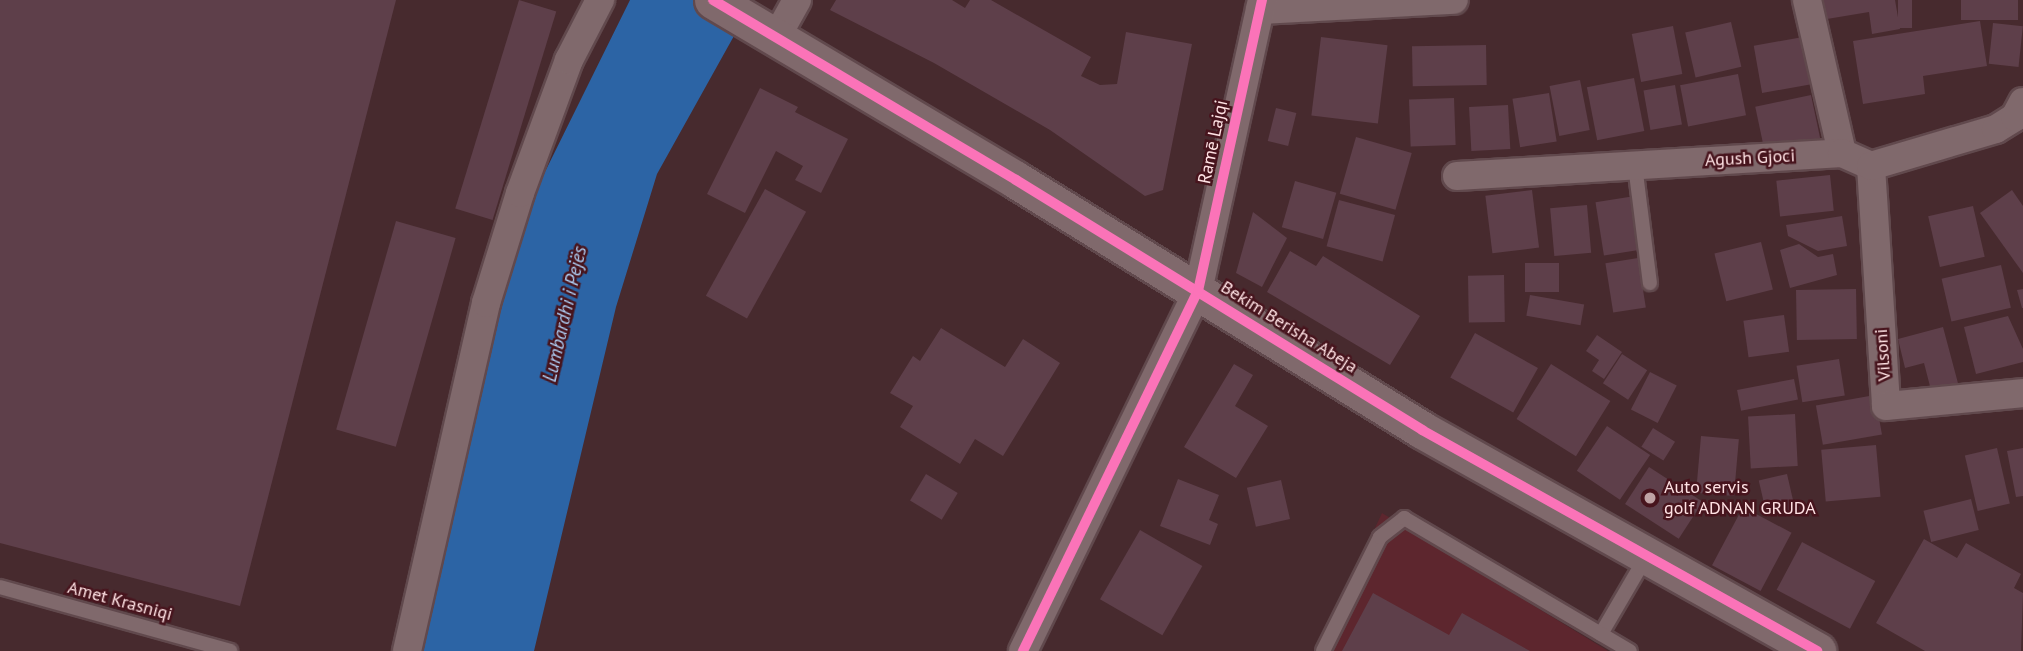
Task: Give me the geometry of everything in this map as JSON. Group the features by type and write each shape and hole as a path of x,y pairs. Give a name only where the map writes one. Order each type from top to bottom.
{"street":[{"path":"407,651 486,303 520,193 565,72 600,0"},
{"name":"Bekim Berisha Abeja","path":"713,0 1198,291 1422,430 1818,651"},
{"path":"777,36 797,0"},
{"path":"1261,5 1454,0"},
{"path":"1807,0 1842,153"},
{"name":"Ramē Lajqi","path":"1023,651 1198,291 1261,5"},
{"path":"1871,166 1996,129 2015,117 2023,102"},
{"name":"Agush Gjoci","path":"1457,176 1842,153 1871,166"},
{"name":"Vilsoni","path":"1871,166 1886,406 2023,393"}],"lane":[{"path":"1635,164 1650,283"},
{"path":"1323,651 1380,537 1404,518 1630,651"},
{"path":"1601,634 1647,557"},
{"name":"Amet Krasniqi","path":"0,587 230,651"}],"shaded area":[{"path":"1382,513 1608,651 1318,651"}],"water":[{"name":"Lumbardhi i Pejës","path":"630,0 754,0 657,174 616,307 534,651 419,651 489,351 533,196"}],"building":[{"path":"0,0 396,0 240,606 0,543"},
{"path":"519,0 556,11 493,220 455,208"},
{"path":"836,0 952,0 965,8 970,0 991,0 1091,57 1081,76 1100,85 1117,84 1126,32 1192,44 1163,190 1145,196 1050,130 934,63 830,10"},
{"path":"1817,0 1895,0 1900,29 1872,34 1869,12 1821,20"},
{"path":"1898,0 1912,0 1912,28 1898,28"},
{"path":"1961,0 2018,0 2018,20 1961,20"},
{"path":"1980,21 1987,66 1923,76 1925,94 1863,104 1853,41"},
{"path":"1731,22 1741,67 1696,77 1685,33"},
{"path":"1993,23 2023,26 2019,67 1989,64"},
{"path":"1673,26 1682,74 1641,82 1632,34"},
{"path":"1321,37 1388,45 1378,124 1311,115"},
{"path":"1803,37 1811,84 1762,93 1754,46"},
{"path":"1486,45 1487,85 1413,86 1412,46"},
{"path":"1738,74 1746,115 1688,126 1680,85"},
{"path":"1634,78 1644,131 1597,140 1587,87"},
{"path":"1580,80 1590,130 1559,136 1550,86"},
{"path":"1675,85 1682,124 1650,130 1643,91"},
{"path":"760,88 798,107 795,112 848,139 821,193 795,180 803,166 776,151 745,213 707,194"},
{"path":"1549,93 1557,141 1520,147 1512,99"},
{"path":"1811,95 1820,138 1764,150 1755,107"},
{"path":"1454,98 1456,145 1411,147 1409,100"},
{"path":"1508,105 1510,149 1471,151 1469,107"},
{"path":"1276,108 1296,113 1288,146 1268,141"},
{"path":"1356,137 1412,153 1395,210 1340,194"},
{"path":"1830,175 1834,211 1780,216 1776,181"},
{"path":"1295,181 1336,193 1323,239 1282,227"},
{"path":"765,189 806,212 747,318 706,296"},
{"path":"1532,190 1539,248 1492,253 1485,196"},
{"path":"2012,190 2023,206 2023,273 1980,213"},
{"path":"1635,196 1643,249 1604,256 1595,202"},
{"path":"1339,200 1395,215 1383,261 1327,246"},
{"path":"1587,205 1591,253 1554,256 1550,208"},
{"path":"1973,206 1985,257 1940,267 1928,216"},
{"path":"1253,212 1287,238 1262,287 1236,273"},
{"path":"1842,216 1847,246 1818,251 1788,236 1786,225"},
{"path":"396,221 456,238 396,447 336,430"},
{"path":"1761,242 1773,290 1726,301 1714,254"},
{"path":"1799,244 1818,257 1833,254 1837,275 1790,288 1780,250"},
{"path":"1290,251 1316,266 1323,256 1420,316 1390,365 1267,292"},
{"path":"1638,258 1646,307 1613,313 1605,263"},
{"path":"1525,263 1559,263 1559,292 1525,292"},
{"path":"2001,265 2011,308 1951,322 1942,279"},
{"path":"1504,275 1505,322 1469,323 1468,276"},
{"path":"1856,289 1857,339 1797,340 1796,290"},
{"path":"2023,289 2023,308 2022,308 2017,290"},
{"path":"1530,295 1584,305 1581,325 1526,316"},
{"path":"1784,315 1789,352 1749,357 1743,321"},
{"path":"2008,316 2023,349 2023,362 1976,374 1964,327"},
{"path":"1943,327 1959,387 1932,394 1924,363 1905,368 1898,339"},
{"path":"941,328 1005,367 1023,339 1060,363 1003,456 975,439 960,464 900,427 913,406 890,393 913,356 920,361"},
{"path":"1475,333 1538,368 1513,413 1450,378"},
{"path":"1597,335 1622,352 1604,379 1592,371 1599,360 1586,351"},
{"path":"1622,354 1647,370 1628,400 1603,383"},
{"path":"1839,359 1845,396 1802,402 1797,366"},
{"path":"1234,364 1253,375 1235,406 1268,426 1236,478 1184,447"},
{"path":"1551,364 1610,401 1576,456 1517,419"},
{"path":"1650,372 1677,386 1658,423 1631,409"},
{"path":"1794,379 1798,400 1741,411 1737,390"},
{"path":"1875,395 1882,434 1823,445 1816,405"},
{"path":"1795,414 1798,466 1751,468 1748,416"},
{"path":"1607,426 1650,455 1620,500 1577,471"},
{"path":"1653,428 1675,442 1663,460 1641,447"},
{"path":"1701,436 1739,439 1734,496 1696,493"},
{"path":"1876,445 1881,497 1826,502 1821,450"},
{"path":"1997,448 2010,504 1978,511 1965,455"},
{"path":"2023,448 2023,496 2016,497 2007,451"},
{"path":"1649,467 1703,502 1679,539 1625,504"},
{"path":"926,474 958,493 942,520 910,501"},
{"path":"1787,474 1795,510 1767,517 1759,481"},
{"path":"1178,479 1219,495 1209,520 1218,524 1210,545 1160,526"},
{"path":"1281,480 1290,519 1256,527 1247,488"},
{"path":"1971,499 1979,530 1931,542 1923,511"},
{"path":"1743,507 1792,533 1761,591 1712,565"},
{"path":"1140,530 1202,566 1162,635 1100,599"},
{"path":"1924,539 1957,558 1966,543 2021,574 2014,588 2023,593 2021,651 1925,651 1876,623"},
{"path":"1802,542 1875,581 1850,629 1777,590"},
{"path":"1373,593 1449,635 1462,613 1530,651 1342,651"}],"cycle path":[{"path":"713,0 1016,180 1422,430 1818,651"},
{"path":"1023,651 1198,291 1262,0"}],"place":[{"name":"Auto servis golf ADNAN GRUDA","path":"1650,498"}]}
